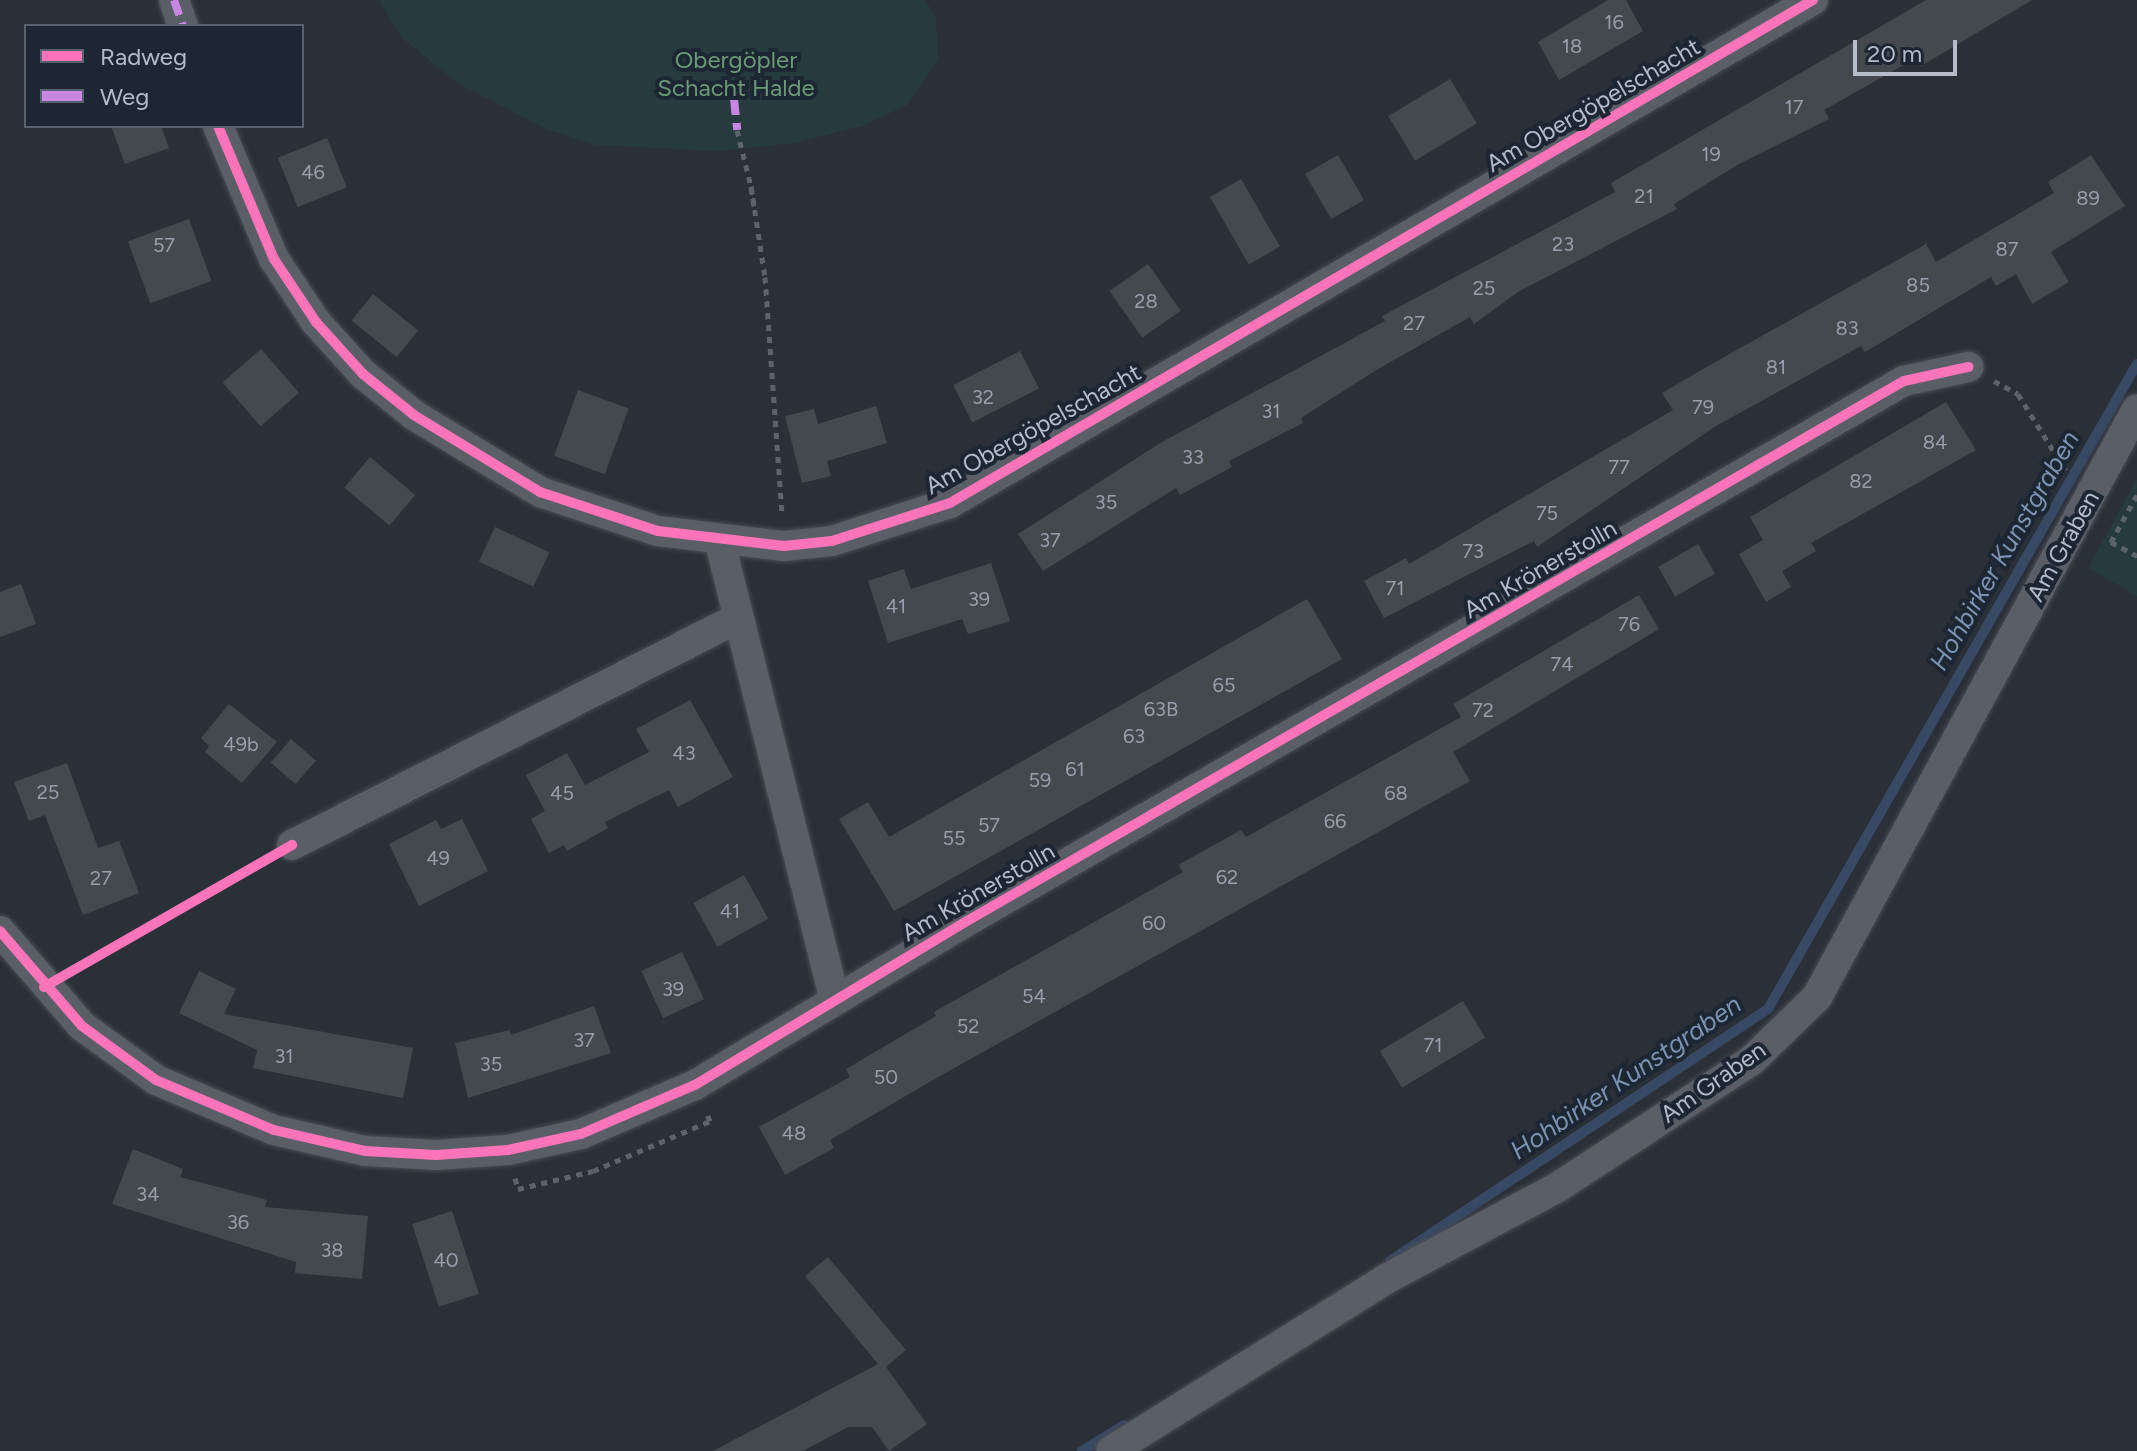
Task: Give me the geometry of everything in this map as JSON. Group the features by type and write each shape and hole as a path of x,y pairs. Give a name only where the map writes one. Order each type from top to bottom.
{"street":[{"path":"174,0 182,24"},
{"name":"Am Obergöpelschacht","path":"219,128 274,259 316,322 363,374 414,415 540,492 658,531 720,543 784,546 832,541 950,503 1813,0"},
{"name":"Am Krönerstolln","path":"0,931 82,1026 156,1080 274,1130 365,1151 508,1150 581,1134 695,1085 835,1000 1904,381 1968,367"},
{"name":"Am Graben","path":"1111,1451 1386,1279 1558,1187 1752,1060 1817,997 2137,409"},
{"path":"720,543 835,1000"},
{"path":"292,845 738,618"}],"path":[{"path":"737,130 751,186 765,277 784,546"},
{"path":"751,186 754,206"},
{"path":"1968,367 2018,394 2067,471"},
{"path":"2137,495 2111,542 2137,556"}],"green space":[{"name":"Obergöpler Schacht Halde","path":"379,0 925,0 936,17 938,60 907,105 862,126 795,143 717,151 596,145 547,129 459,84 402,38"},
{"path":"2137,479 2137,596 2088,568"}],"building":[{"path":"1608,0 1626,0 1643,31 1559,80 1538,42"},
{"path":"1926,0 2032,0 1921,66 1916,58 1824,110 1829,119 1739,164 1674,204 1677,209 1518,292 1474,324 1470,317 1378,369 1301,418 1303,423 1229,461 1232,467 1180,495 1176,488 1043,571 1018,534 1162,442 1385,321 1382,316 1615,192 1611,183"},
{"path":"1450,79 1477,124 1415,161 1388,116"},
{"path":"112,128 162,128 169,148 125,164"},
{"path":"327,138 347,187 298,207 278,158"},
{"path":"1338,155 1364,200 1331,219 1305,174"},
{"path":"2091,155 2125,206 2051,252 2069,282 2032,304 2016,274 1996,286 1991,277 1865,352 1861,346 1716,426 1537,547 1534,541 1384,618 1364,581 1406,558 1409,564 1673,410 1662,393 1710,365 1926,244 1936,262 2054,193 2048,182"},
{"path":"1241,179 1280,247 1249,265 1210,197"},
{"path":"189,219 212,281 150,303 128,241"},
{"path":"1148,264 1181,311 1142,338 1109,291"},
{"path":"373,294 418,331 397,357 352,320"},
{"path":"261,349 299,393 261,426 223,382"},
{"path":"1020,351 1039,388 972,422 953,385"},
{"path":"578,390 629,408 605,474 554,456"},
{"path":"1946,402 1976,450 1811,543 1816,551 1782,571 1791,587 1766,602 1739,554 1763,540 1750,517"},
{"path":"876,406 887,443 827,461 831,476 802,483 785,416 814,409 818,424"},
{"path":"370,457 415,495 389,526 344,488"},
{"path":"495,527 549,552 533,587 479,561"},
{"path":"1698,544 1715,573 1675,596 1658,567"},
{"path":"991,563 1010,621 968,634 962,619 888,643 868,581 904,569 911,589"},
{"path":"21,584 36,624 0,637 0,592"},
{"path":"1639,595 1659,629 1453,752 1470,781 940,1076 830,1140 834,1148 785,1175 759,1127 850,1077 846,1069 936,1016 934,1012 1183,872 1178,865 1241,830 1246,837 1461,717 1453,704"},
{"path":"1307,599 1342,659 894,911 839,819 868,802 889,837"},
{"path":"690,700 733,777 678,807 669,790 605,822 608,828 567,851 564,845 549,853 531,819 545,811 526,775 567,753 585,785 649,752 636,729"},
{"path":"229,704 277,742 242,783 205,752 209,746 201,738"},
{"path":"291,739 316,761 296,784 271,762"},
{"path":"67,763 98,848 119,841 139,893 83,915 45,815 29,821 14,782"},
{"path":"462,819 488,871 419,906 389,844 436,820 441,829"},
{"path":"744,875 768,919 718,947 693,903"},
{"path":"682,952 704,999 663,1018 641,971"},
{"path":"199,971 236,989 224,1014 413,1048 403,1098 253,1068 257,1050 179,1013"},
{"path":"1463,1001 1485,1038 1402,1088 1380,1051"},
{"path":"594,1006 611,1053 468,1098 455,1043 510,1030 511,1035"},
{"path":"133,1149 183,1169 180,1177 267,1200 265,1207 368,1216 362,1279 295,1273 296,1262 112,1204"},
{"path":"452,1211 479,1294 439,1307 412,1224"},
{"path":"828,1257 906,1350 886,1367 927,1424 889,1451 872,1427 848,1427 803,1451 713,1451 878,1364 805,1276"}],"waterway":[{"name":"Hohbirker Kunstgraben","path":"1390,1261 1768,1009 2137,364"},
{"name":"Hohbirker Kunstgraben","path":"1082,1451 1124,1425"}],"marked path":[{"path":"174,0 182,24"},
{"path":"734,99 737,130"}],"cycle path":[{"path":"219,128 274,259 316,322 363,374 414,415 540,492 658,531 784,546 832,541 950,503 1813,0"},
{"path":"0,931 82,1026 156,1080 274,1130 365,1151 436,1155 508,1150 581,1134 695,1085 967,921 1904,381 1968,367"},
{"path":"44,987 292,845"}]}
